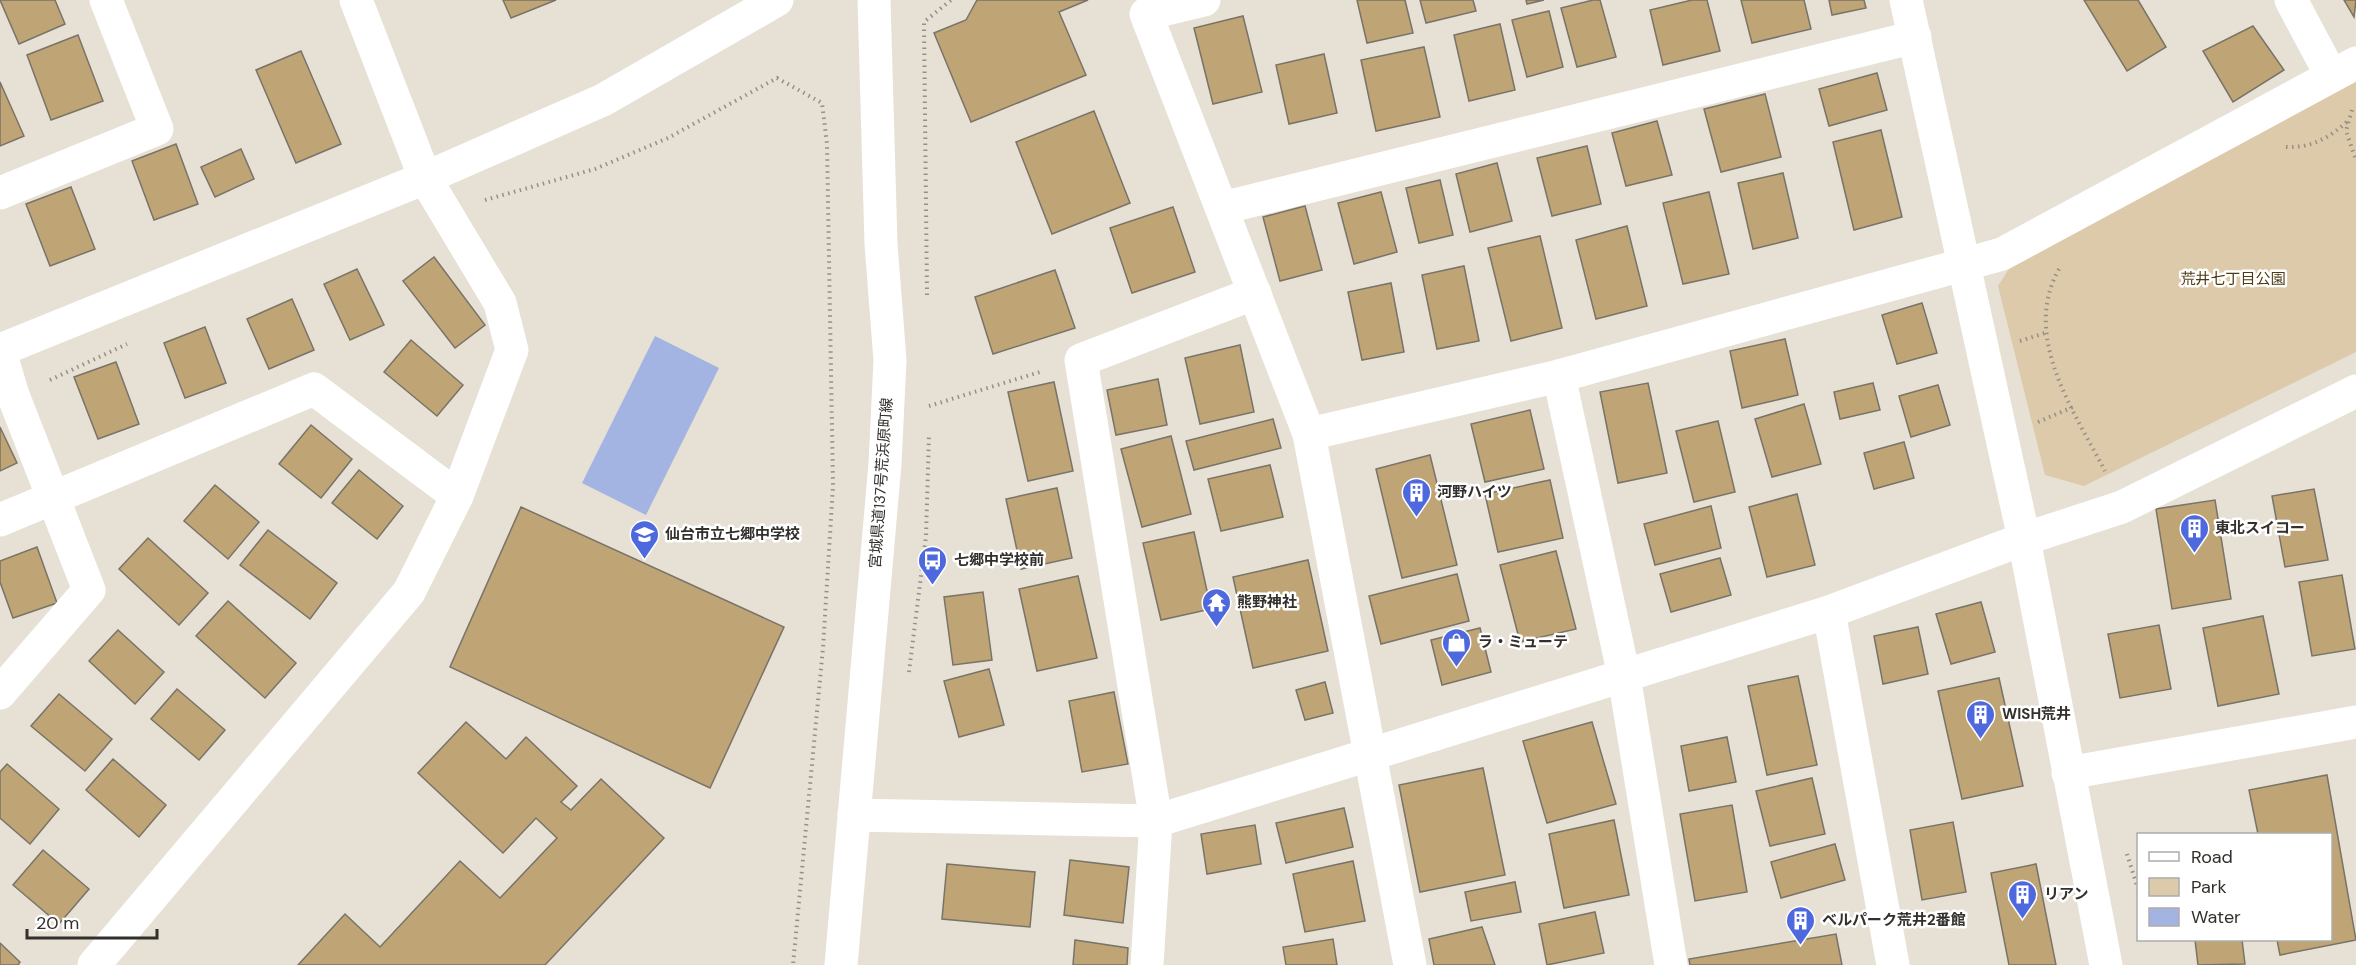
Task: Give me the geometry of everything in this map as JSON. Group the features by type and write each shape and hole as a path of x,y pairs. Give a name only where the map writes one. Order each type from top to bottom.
{"street":[{"path":"0,193 157,129 106,0"},
{"path":"94,965 409,592 457,496 512,350 500,303 424,178 356,0"},
{"path":"0,693 88,590 13,395 0,351 424,178 603,100 777,0"},
{"name":"宮城県道137号荒浜原町線","path":"841,965 885,464 890,360 881,244 874,0"},
{"path":"1203,0 1146,14 1309,434 1410,965"},
{"path":"1906,0 1966,263 2024,539 2106,965"},
{"path":"1309,434 1559,376 2002,254 2344,69 2290,0"},
{"path":"1222,208 1915,37"},
{"path":"1147,965 1156,821 1081,360 1255,293"},
{"path":"1559,376 1624,676 1671,965"},
{"path":"0,520 314,389 457,496"},
{"path":"854,815 1156,821 1829,612 2024,539 2122,507 2356,391"},
{"path":"1829,612 1893,965"},
{"path":"2068,773 2356,722"}],"path":[{"path":"475,202 595,169 668,138 777,78 822,103 827,144 834,486 823,648 794,965"},
{"path":"2356,103 2346,131 2356,160"},
{"path":"2061,265 2048,294 2045,333 2048,350 2122,507"},
{"path":"2016,342 2045,333"},
{"path":"929,406 1081,360"},
{"path":"2036,423 2073,407"}],"green space":[{"name":"荒井七丁目公園","path":"2356,76 2356,352 2084,486 2045,475 1998,286 2012,264"}],"water":[{"path":"655,336 719,368 646,515 582,483"}],"building":[{"path":"0,0 55,0 65,24 19,44"},
{"path":"503,0 556,0 511,18"},
{"path":"977,0 1088,0 1059,12 1086,75 971,122 934,33 966,20"},
{"path":"1357,0 1405,0 1413,33 1367,43"},
{"path":"1420,0 1473,0 1476,11 1426,23"},
{"path":"1526,0 1544,0 1527,4"},
{"path":"1600,0 1616,57 1577,67 1561,8"},
{"path":"1692,0 1707,0 1720,51 1663,65 1650,10"},
{"path":"1741,0 1804,0 1811,29 1752,43"},
{"path":"1829,0 1864,0 1866,8 1832,15"},
{"path":"2084,0 2138,0 2166,47 2127,71"},
{"path":"2344,0 2356,0 2354,17"},
{"path":"1549,11 1563,67 1527,77 1512,20"},
{"path":"1243,16 1262,92 1213,104 1194,28"},
{"path":"1500,24 1515,90 1469,101 1454,35"},
{"path":"2253,26 2284,70 2233,102 2203,51"},
{"path":"78,35 103,101 51,120 27,55"},
{"path":"1424,47 1440,117 1376,131 1361,60"},
{"path":"301,51 341,144 296,163 256,70"},
{"path":"1324,54 1337,113 1289,124 1276,65"},
{"path":"1877,73 1887,110 1829,126 1819,89"},
{"path":"0,82 24,136 0,146"},
{"path":"1765,94 1781,157 1721,172 1704,109"},
{"path":"1094,111 1130,203 1052,234 1016,142"},
{"path":"1657,121 1672,175 1626,186 1612,133"},
{"path":"1881,130 1902,217 1854,230 1833,142"},
{"path":"176,144 198,204 154,220 132,161"},
{"path":"1587,146 1601,204 1552,216 1537,158"},
{"path":"241,149 254,179 215,197 201,167"},
{"path":"1497,163 1512,221 1470,232 1456,174"},
{"path":"1783,173 1798,238 1753,249 1738,183"},
{"path":"1440,180 1453,235 1419,243 1406,188"},
{"path":"71,187 95,249 50,266 26,204"},
{"path":"1381,192 1397,252 1354,264 1338,203"},
{"path":"1709,192 1729,274 1683,284 1663,203"},
{"path":"1305,206 1322,270 1280,281 1263,217"},
{"path":"1173,207 1195,272 1132,293 1110,228"},
{"path":"1627,226 1647,306 1596,319 1576,240"},
{"path":"1540,236 1562,328 1511,341 1488,248"},
{"path":"434,257 485,325 455,348 403,281"},
{"path":"1464,266 1479,341 1437,349 1422,275"},
{"path":"357,269 384,325 350,340 324,284"},
{"path":"1055,270 1075,328 993,354 975,297"},
{"path":"1391,283 1404,352 1362,360 1348,292"},
{"path":"292,299 314,350 269,369 247,319"},
{"path":"1922,303 1937,353 1897,364 1882,315"},
{"path":"205,327 226,383 185,398 164,343"},
{"path":"1785,339 1798,395 1742,408 1730,351"},
{"path":"411,340 463,385 437,416 384,372"},
{"path":"1240,345 1254,412 1200,424 1185,358"},
{"path":"116,362 139,424 98,439 74,377"},
{"path":"1158,379 1167,425 1116,435 1107,390"},
{"path":"1054,382 1073,471 1028,481 1008,392"},
{"path":"1648,383 1667,473 1618,483 1600,392"},
{"path":"1873,383 1880,410 1840,419 1834,392"},
{"path":"1938,385 1950,425 1911,437 1899,396"},
{"path":"1804,404 1821,464 1772,477 1755,419"},
{"path":"1530,410 1544,469 1485,482 1471,424"},
{"path":"1273,419 1281,448 1194,470 1186,441"},
{"path":"1718,421 1735,492 1694,502 1676,431"},
{"path":"311,425 352,459 321,498 279,464"},
{"path":"0,427 17,463 0,471"},
{"path":"1171,436 1191,514 1142,527 1121,449"},
{"path":"1904,442 1914,478 1874,489 1864,453"},
{"name":"河野ハイツ","path":"1430,455 1457,565 1402,578 1376,469"},
{"path":"1270,465 1283,517 1221,531 1208,479"},
{"path":"359,470 403,506 377,539 332,503"},
{"path":"1550,480 1563,538 1498,552 1485,494"},
{"path":"215,485 259,522 228,559 184,521"},
{"path":"1057,488 1072,558 1021,569 1006,499"},
{"path":"2314,489 2328,560 2285,567 2272,496"},
{"path":"1797,494 1815,565 1767,577 1749,507"},
{"name":"東北スイコー","path":"2215,500 2231,599 2172,609 2156,509"},
{"path":"1711,506 1721,548 1655,565 1644,524"},
{"path":"521,507 784,627 710,788 450,667"},
{"path":"268,530 337,583 310,619 240,565"},
{"path":"1194,532 1211,609 1161,620 1143,543"},
{"path":"148,538 208,593 179,625 119,569"},
{"path":"37,547 57,603 13,618 0,582 0,561"},
{"path":"1556,551 1576,629 1520,642 1500,565"},
{"path":"1720,558 1731,595 1671,612 1660,574"},
{"path":"1308,560 1328,651 1253,668 1233,577"},
{"path":"1457,574 1469,621 1381,644 1369,596"},
{"path":"2342,575 2355,649 2312,656 2299,582"},
{"path":"1078,576 1097,658 1037,671 1019,589"},
{"path":"983,592 992,660 953,665 944,597"},
{"path":"228,601 296,663 265,698 196,636"},
{"path":"1981,602 1995,652 1951,664 1936,614"},
{"path":"2263,616 2279,694 2218,706 2203,628"},
{"path":"2159,625 2171,689 2120,698 2108,634"},
{"path":"1918,627 1928,674 1883,684 1874,636"},
{"path":"1480,628 1491,672 1442,685 1431,640"},
{"path":"118,630 164,672 135,704 89,661"},
{"path":"989,669 1004,725 959,737 944,681"},
{"path":"1798,676 1817,765 1767,775 1748,686"},
{"name":"WISH荒井","path":"1999,678 2023,786 1962,799 1938,691"},
{"path":"1325,682 1333,713 1305,720 1296,690"},
{"path":"177,689 225,730 199,760 151,719"},
{"path":"1114,692 1128,764 1082,772 1069,701"},
{"path":"59,694 112,739 85,771 31,726"},
{"path":"466,722 506,759 526,737 577,786 561,802 571,810 601,779 664,838 545,965 298,965 345,914 380,947 460,861 500,898 557,838 536,818 503,853 418,773"},
{"path":"1592,722 1616,804 1547,823 1523,741"},
{"path":"1727,737 1736,782 1689,791 1681,746"},
{"path":"113,759 166,805 139,837 86,790"},
{"path":"7,764 59,809 30,844 0,818 0,772"},
{"path":"1483,768 1505,875 1420,892 1399,785"},
{"path":"2327,775 2356,940 2280,955 2277,941 2332,941 2332,833 2258,833 2249,790"},
{"path":"1812,778 1825,834 1770,846 1756,791"},
{"path":"1732,805 1747,892 1695,901 1680,814"},
{"path":"1344,808 1353,847 1286,863 1276,823"},
{"path":"1614,820 1629,895 1564,908 1549,834"},
{"path":"1953,822 1966,892 1922,900 1910,830"},
{"path":"1255,825 1261,864 1207,874 1201,834"},
{"path":"1835,844 1845,880 1781,898 1771,862"},
{"path":"43,850 89,889 59,924 13,885"},
{"path":"1070,860 1129,867 1123,923 1064,915"},
{"path":"1353,861 1365,921 1305,932 1293,874"},
{"path":"947,864 1035,872 1030,927 942,919"},
{"name":"リアン","path":"2036,864 2056,965 2009,965 1991,873"},
{"path":"1515,882 1521,912 1471,921 1465,892"},
{"path":"1595,912 1604,953 1547,965 1539,924"},
{"path":"1482,927 1495,965 1434,965 1429,939"},
{"name":"ベルパーク荒井2番館","path":"1836,934 1842,965 1690,965 1689,959"},
{"path":"1333,939 1337,965 1286,965 1283,947"},
{"path":"1075,940 1128,948 1127,965 1073,965"},
{"path":"2195,941 2242,941 2245,964 2198,965"},
{"path":"0,943 20,962 18,965 0,965"}],"place":[{"name":"河野ハイツ","path":"1416,518"},
{"name":"東北スイコー","path":"2194,554"},
{"name":"仙台市立七郷中学校","path":"644,560"},
{"name":"七郷中学校前","path":"933,586"},
{"name":"熊野神社","path":"1216,628"},
{"name":"ラ・ミューテ","path":"1457,668"},
{"name":"WISH荒井","path":"1981,740"},
{"name":"リアン","path":"2023,920"},
{"name":"ベルパーク荒井2番館","path":"1801,946"}]}
